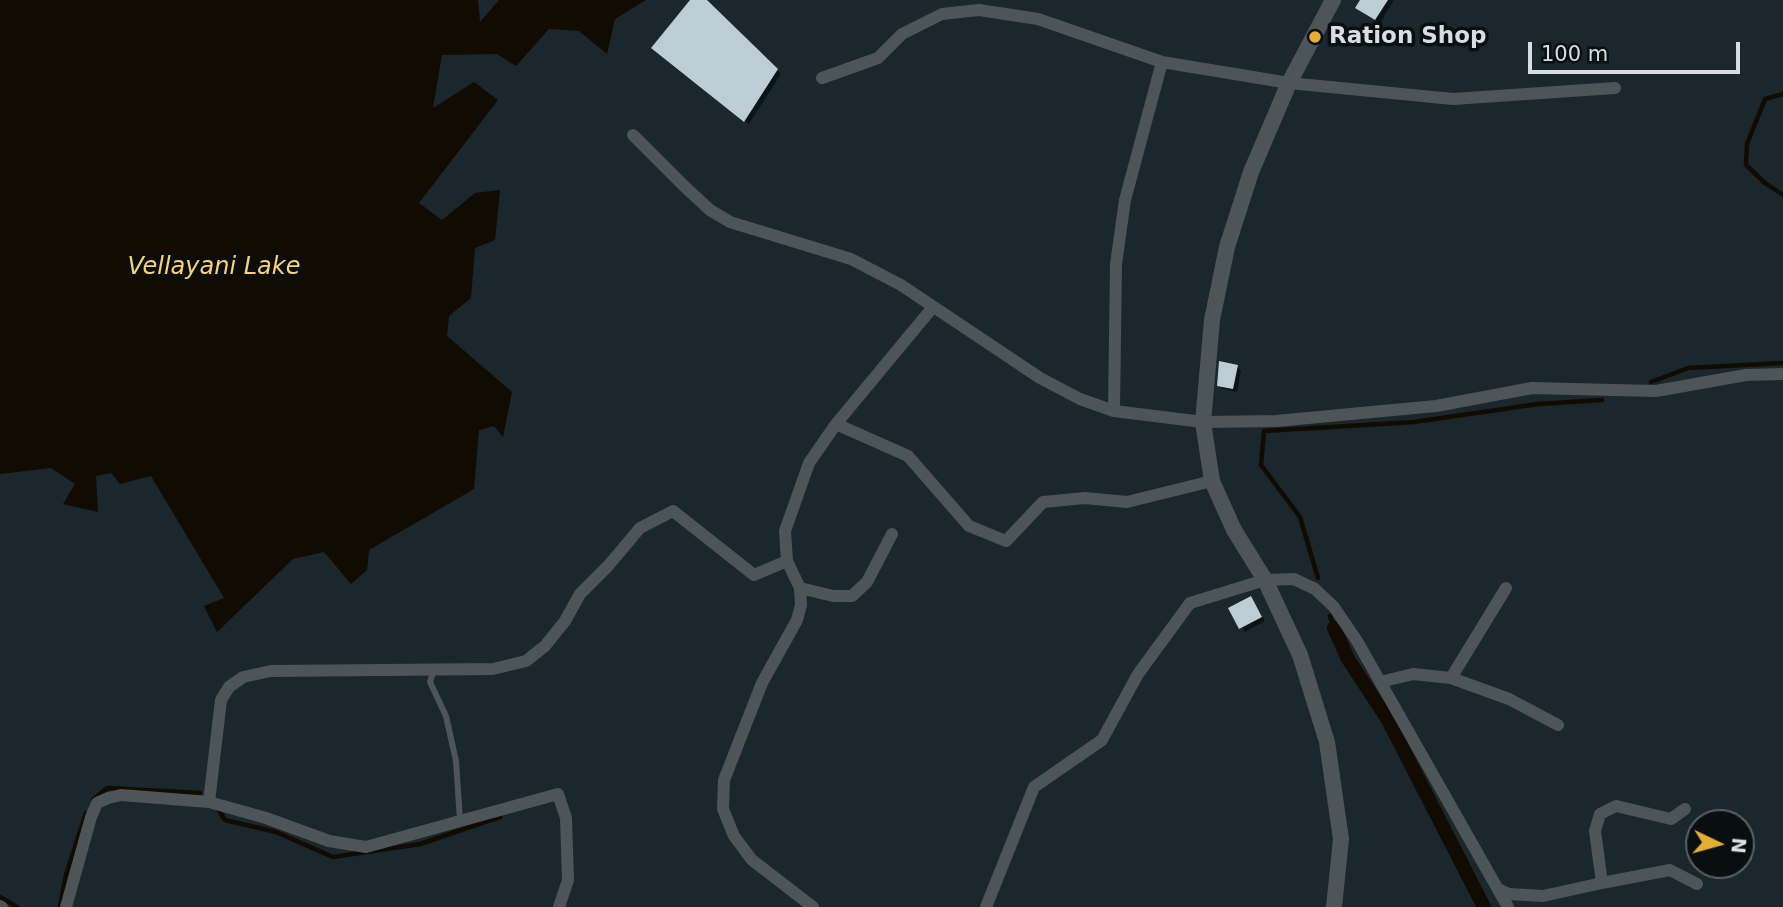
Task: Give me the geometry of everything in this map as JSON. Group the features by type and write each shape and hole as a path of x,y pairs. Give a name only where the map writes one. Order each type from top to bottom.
{"street":[{"path":"1333,0 1289,83 1251,172 1227,247 1212,320 1203,422 1212,481 1234,530 1265,580 1300,655 1327,742 1341,839 1334,907"},
{"path":"822,78 878,58 902,34 942,14 979,10 1038,19 1162,62 1289,83 1453,99 1615,88"},
{"path":"1114,411 1116,264 1121,226 1125,200 1162,62"},
{"path":"634,135 692,194 730,222 851,259 901,285 1040,378 1080,399 1114,411 1203,422 1276,421 1436,407 1532,388 1657,391 1746,375 1783,374"},
{"path":"813,907 752,860 734,836 723,809 724,780 762,683 796,621 801,605 800,588 787,561 785,531 809,463 836,424 933,307"},
{"path":"836,424 908,456 969,526 1006,541 1043,502 1085,498 1127,502 1212,481"},
{"path":"209,802 221,700 229,687 243,677 271,671 493,669 526,661 545,646 565,621 580,594 640,528 673,511 754,575 787,561"},
{"path":"800,588 832,596 852,596 867,582 892,534"},
{"path":"986,907 1034,787 1102,740 1138,674 1189,603 1265,580 1294,579 1315,589 1334,607 1380,682 1508,907"},
{"path":"1451,678 1506,588"},
{"path":"1380,682 1413,674 1451,678 1509,699 1558,725"},
{"path":"66,907 97,803 121,795 209,802 266,818 329,841 366,847 558,793 566,818 568,880 559,907"},
{"path":"1602,883 1595,831 1600,814 1616,806 1671,819 1685,809"},
{"path":"1498,889 1509,894 1543,896 1670,870 1697,884"}],"lane":[{"path":"434,670 429,682 446,716 453,750 460,822"}],"water":[{"name":"Vellayani Lake","path":"0,0 478,0 480,22 499,0 646,0 615,19 607,54 579,31 549,29 516,66 497,54 442,55 433,108 474,82 498,100 419,203 442,220 475,193 500,190 495,240 475,248 471,298 449,316 447,336 512,392 503,437 494,426 479,430 474,489 369,550 367,570 351,584 324,552 293,559 217,632 204,606 224,598 151,476 120,484 111,473 96,476 98,512 63,504 75,484 51,468 0,474"}],"building":[{"path":"690,0 707,0 778,69 744,122 651,48"},
{"path":"1360,0 1388,0 1375,20 1355,8"},
{"path":"1219,361 1238,365 1233,389 1217,386"},
{"path":"1251,596 1262,617 1239,629 1228,608"}],"waterway":[{"path":"1783,94 1765,99 1747,144 1746,165 1783,195"},
{"path":"1651,382 1688,368 1783,363"},
{"path":"1318,578 1300,517 1261,465 1264,431 1414,422 1538,404 1602,400"},
{"path":"1330,616 1334,628"},
{"path":"1334,628 1348,659 1388,720 1484,907"},
{"path":"93,800 107,788 200,793"},
{"path":"218,809 225,820 276,832 333,857 420,844 500,817"},
{"path":"60,907 66,875 86,813"},
{"path":"0,897 17,907"}],"place":[{"name":"Ration Shop","path":"1315,37"}]}
